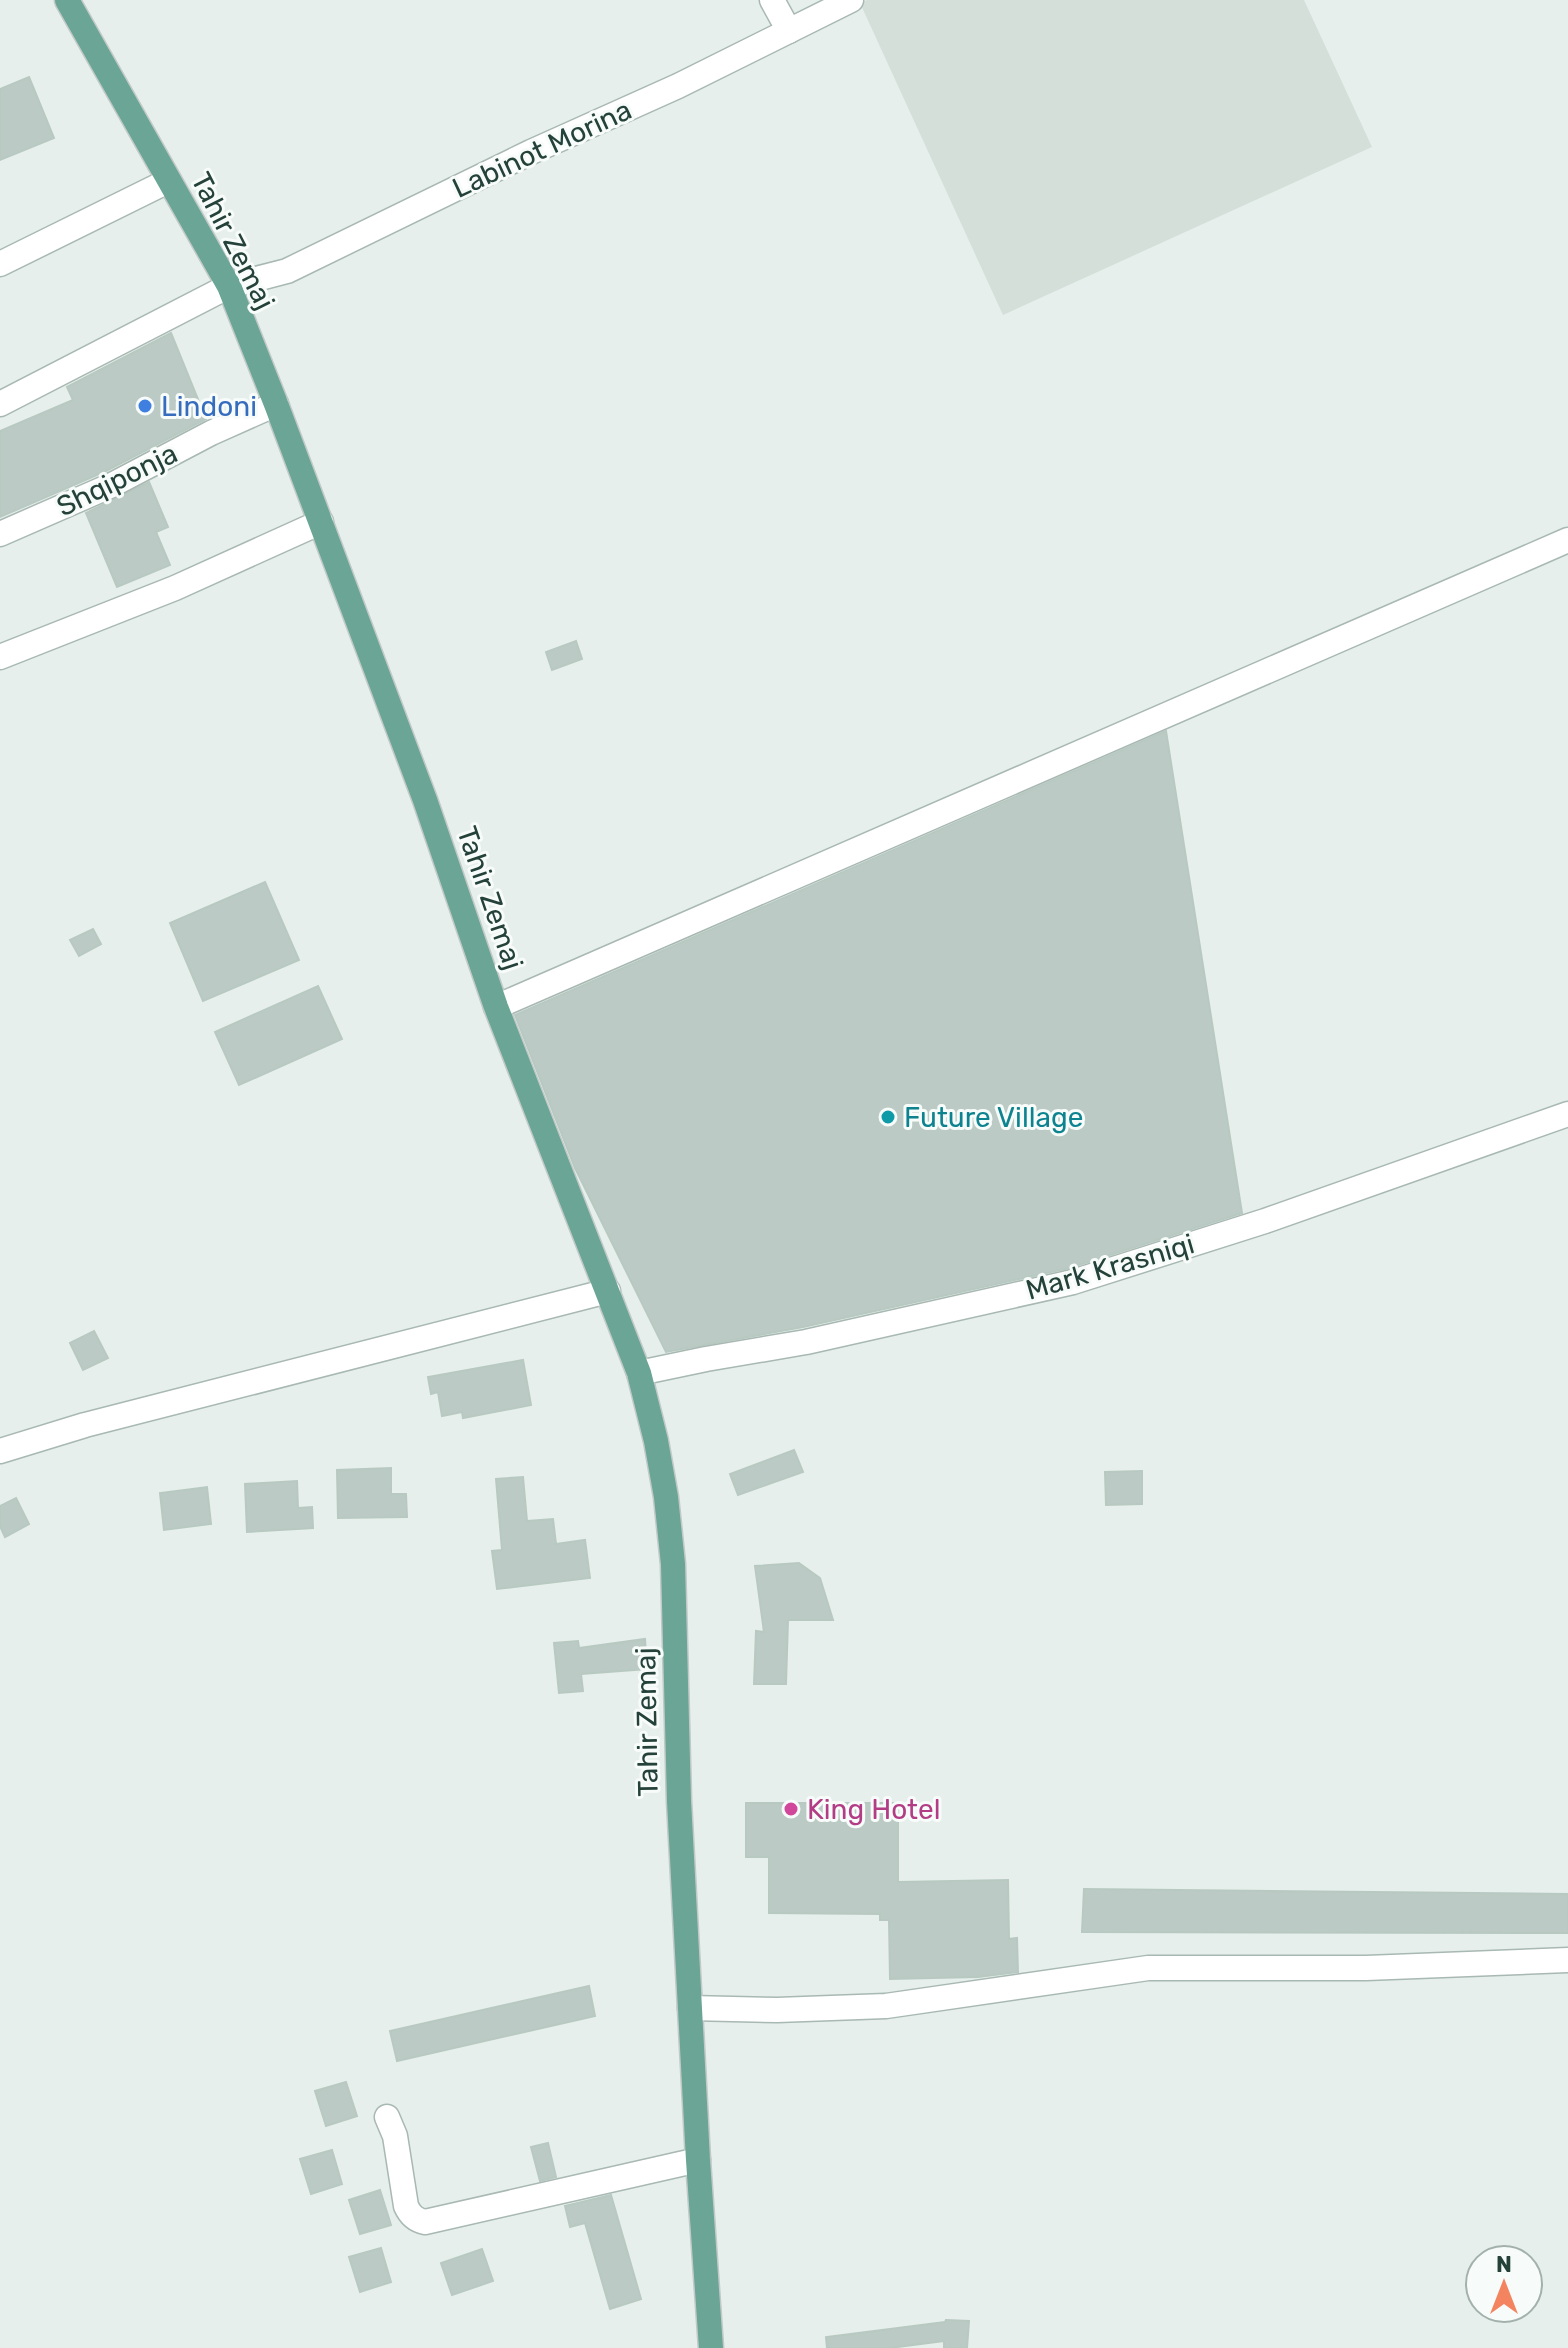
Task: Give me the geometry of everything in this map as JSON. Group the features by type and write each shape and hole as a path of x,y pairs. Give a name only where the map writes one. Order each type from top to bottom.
{"main road":[{"name":"Tahir Zemaj","path":"67,0 229,286 425,800 496,1007 639,1373 666,1497 673,1564 679,1801 711,2348"}],"street":[{"path":"772,0 789,31"},
{"name":"Labinot Morina","path":"0,404 229,286 287,271 531,152 678,86 851,0"},
{"path":"0,264 168,181"},
{"name":"Shqiponja","path":"0,534 112,485 211,433 276,404"},
{"path":"0,657 175,588 321,522"},
{"path":"496,1007 1568,540"},
{"name":"Mark Krasniqi","path":"639,1373 806,1342 1073,1282 1265,1221 1568,1114"},
{"path":"0,1451 85,1425 608,1291"},
{"path":"690,2008 777,2010 886,2006 1148,1968 1366,1968 1568,1960"},
{"path":"387,2117 395,2136 406,2206 411,2215 425,2222 698,2160"}],"shaded area":[{"path":"867,0 1304,0 1372,147 1003,315 860,3"}],"building":[{"path":"29,77 54,138 0,160 0,89"},
{"path":"171,333 206,419 106,471 0,517 0,431 73,400 67,387"},
{"path":"149,482 168,527 156,532 170,565 117,587 86,513"},
{"path":"576,641 582,659 552,670 546,652"},
{"name":"Future Village","path":"1166,731 1242,1213 1069,1268 803,1327 666,1352 575,1168 515,1015"},
{"path":"265,882 299,960 203,1001 170,923"},
{"path":"93,929 101,944 79,956 70,940"},
{"path":"318,986 342,1039 239,1085 215,1032"},
{"path":"94,1331 108,1358 83,1370 70,1343"},
{"path":"523,1360 531,1405 463,1418 462,1412 442,1416 438,1392 431,1394 428,1377"},
{"path":"794,1450 803,1472 738,1495 730,1474"},
{"path":"391,1468 391,1494 406,1494 407,1517 338,1518 337,1470"},
{"path":"1142,1471 1142,1504 1106,1505 1105,1472"},
{"path":"523,1477 527,1521 553,1519 556,1544 585,1540 590,1578 497,1589 492,1551 502,1550 496,1479"},
{"path":"297,1481 298,1508 312,1507 313,1528 247,1532 245,1484"},
{"path":"207,1487 211,1524 164,1530 160,1493"},
{"path":"16,1498 29,1524 5,1537 0,1526 0,1506"},
{"path":"799,1563 820,1578 833,1620 788,1620 786,1684 754,1684 756,1631 764,1632 755,1566"},
{"path":"645,1639 647,1669 581,1674 583,1691 559,1693 554,1643 578,1641 579,1648"},
{"path":"746,1803 898,1803 898,1882 1008,1880 1009,1939 1017,1938 1018,1972 978,1977 890,1979 889,1920 880,1920 880,1914 769,1913 769,1857 746,1857"},
{"path":"1084,1889 1568,1894 1568,1933 1082,1932"},
{"path":"589,1986 595,2016 397,2061 390,2031"},
{"path":"346,2082 357,2116 326,2126 315,2091"},
{"path":"548,2143 556,2177 540,2181 531,2147"},
{"path":"332,2150 342,2184 311,2194 300,2159"},
{"path":"380,2190 391,2225 360,2234 349,2200"},
{"path":"611,2195 641,2299 610,2309 585,2223 570,2227 565,2206"},
{"path":"381,2248 391,2282 360,2292 349,2257"},
{"path":"482,2249 493,2281 452,2295 441,2263"},
{"path":"946,2320 969,2321 967,2348 944,2348 944,2341 890,2348 827,2348 826,2337"}],"place":[{"name":"Lindoni","path":"145,406"},
{"name":"Future Village","path":"888,1117"},
{"name":"King Hotel","path":"791,1809"}]}
